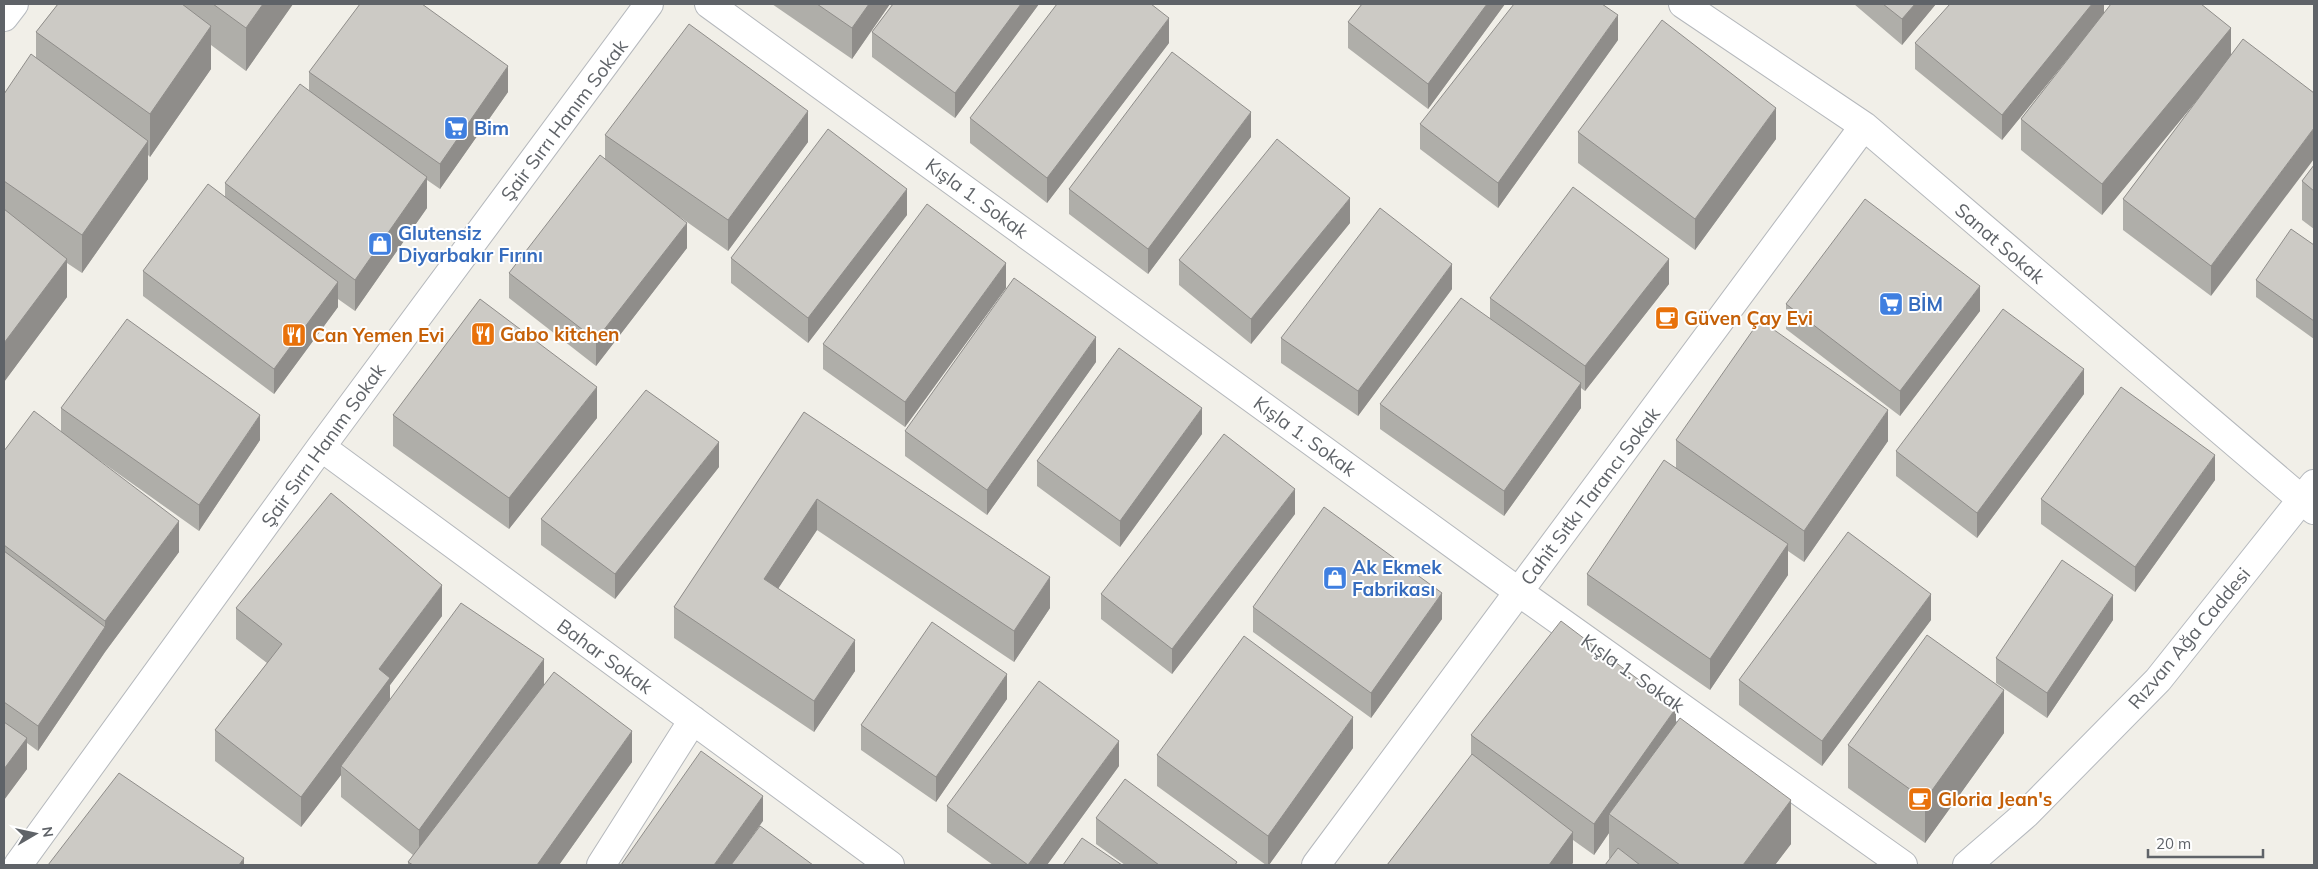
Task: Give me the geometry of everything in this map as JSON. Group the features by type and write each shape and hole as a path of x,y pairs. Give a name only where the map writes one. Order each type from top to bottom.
{"street":[{"path":"4,17 14,4"},
{"name":"Şair Sırrı Hanım Sokak","path":"18,865 321,447 649,4"},
{"name":"Kışla 1. Sokak","path":"709,4 1519,592 1903,865"},
{"name":"Sanat Sokak","path":"1683,4 1864,126 2310,499"},
{"name":"Cahit Sıtkı Tarancı Sokak","path":"1316,865 1864,126"},
{"name":"Bahar Sokak","path":"321,447 890,865"},
{"name":"Rızvan Ağa Caddesi","path":"1967,865 2026,814 2158,680 2310,499"},
{"path":"601,865 693,720"}],"building":[{"path":"58,4 182,4 211,26 150,114 36,32"},
{"path":"213,4 263,4 246,28"},
{"path":"360,4 422,4 508,66 440,164 309,72"},
{"path":"817,4 869,4 852,28"},
{"path":"893,4 1021,4 955,93 872,32"},
{"path":"1057,4 1151,4 1169,18 1047,178 970,118"},
{"path":"1362,4 1487,4 1428,84 1348,22"},
{"path":"1514,4 1602,4 1618,15 1498,183 1420,124"},
{"path":"1883,4 1915,4 1902,19"},
{"path":"1950,4 2092,4 2002,115 1915,43"},
{"path":"2111,4 2201,4 2231,28 2102,184 2021,119"},
{"path":"1662,20 1776,108 1695,219 1578,132"},
{"path":"689,24 808,111 728,220 605,135"},
{"path":"2243,39 2314,93 2314,128 2211,266 2123,199"},
{"path":"1172,52 1251,112 1148,249 1069,189"},
{"path":"31,54 148,141 82,235 4,181 4,94"},
{"path":"300,84 427,177 355,280 225,183"},
{"path":"828,129 907,189 808,318 731,258"},
{"path":"1277,139 1350,198 1251,319 1179,260"},
{"path":"600,155 687,223 596,340 509,273"},
{"path":"2314,165 2314,191 2302,181"},
{"path":"208,184 338,282 274,369 143,271"},
{"path":"1573,187 1669,259 1585,366 1490,298"},
{"path":"1865,199 1980,286 1900,391 1786,304"},
{"path":"927,204 1006,263 905,402 823,344"},
{"path":"1380,208 1452,264 1358,391 1281,338"},
{"path":"4,209 67,259 4,343"},
{"path":"2291,229 2314,245 2314,321 2256,280"},
{"path":"1014,278 1096,337 987,490 905,431"},
{"path":"1461,298 1581,383 1504,491 1380,404"},
{"path":"480,299 597,387 509,498 393,415"},
{"path":"2003,309 2084,369 1977,513 1896,451"},
{"path":"127,319 260,415 199,505 61,408"},
{"path":"1760,320 1888,410 1804,531 1676,440"},
{"path":"1119,348 1202,408 1120,521 1037,461"},
{"path":"2121,387 2215,455 2135,567 2041,499"},
{"path":"646,390 719,442 615,574 541,519"},
{"path":"34,411 179,521 105,621 4,545 4,451"},
{"path":"804,412 1050,577 1014,631 817,499 764,579 855,640 814,701 674,607"},
{"path":"1224,434 1295,489 1172,649 1101,594"},
{"path":"1664,460 1788,544 1710,659 1587,574"},
{"path":"331,493 442,585 379,669 390,678 301,797 215,730 282,644 236,608"},
{"path":"1324,507 1442,593 1371,693 1253,607"},
{"path":"1848,532 1931,594 1822,741 1739,680"},
{"path":"4,551 105,627 38,726 4,702"},
{"path":"2062,560 2113,595 2047,693 1996,658"},
{"path":"461,603 544,659 419,830 341,766"},
{"path":"1561,621 1676,708 1594,824 1471,735"},
{"path":"932,622 1007,674 936,777 861,725"},
{"path":"1927,635 2004,690 1925,800 1848,745"},
{"path":"1244,636 1353,717 1268,836 1157,755"},
{"path":"554,672 632,731 537,865 413,865 408,862"},
{"path":"1039,681 1119,741 1028,865 947,806"},
{"path":"1680,718 1791,800 1743,865 1680,865 1609,814"},
{"path":"4,722 27,738 4,769"},
{"path":"701,751 763,796 714,865 621,865"},
{"path":"1472,754 1573,832 1549,865 1387,865"},
{"path":"119,773 244,858 239,865 48,865"},
{"path":"1125,779 1237,862 1235,865 1159,865 1096,818"},
{"path":"760,826 813,865 731,865"},
{"path":"1082,838 1122,865 1063,865"},
{"path":"1618,848 1640,865 1605,865"}],"place":[{"name":"Bim","path":"456,128"},
{"name":"Glutensiz Diyarbakır Fırını","path":"380,244"},
{"name":"BİM","path":"1891,304"},
{"name":"Güven Çay Evi","path":"1667,318"},
{"name":"Gabo kitchen","path":"483,334"},
{"name":"Can Yemen Evi","path":"294,335"},
{"name":"Ak Ekmek Fabrikası","path":"1335,578"},
{"name":"Gloria Jean's","path":"1920,799"}]}
